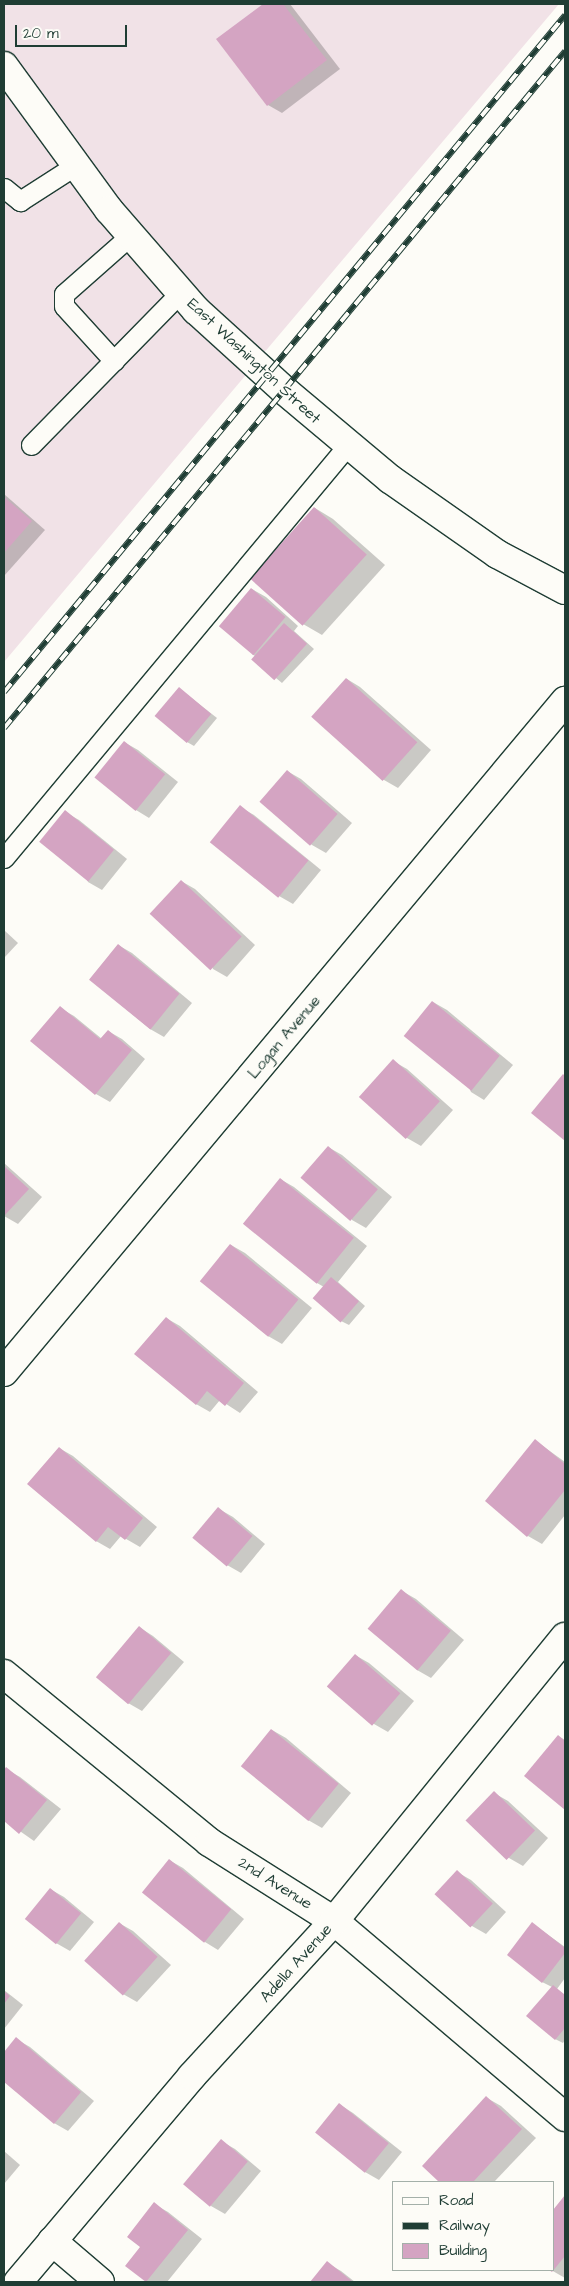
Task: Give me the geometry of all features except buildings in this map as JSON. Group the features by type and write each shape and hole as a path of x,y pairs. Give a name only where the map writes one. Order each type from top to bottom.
{"street":[{"name":"East Washington Street","path":"4,66 109,210 196,310 285,391 390,479 497,554 565,590"},
{"name":"Logan Avenue","path":"4,1372 565,701"},
{"name":"Adella Avenue","path":"18,2282 192,2076 334,1921 565,1637"},
{"name":"2nd Avenue","path":"4,1674 209,1842 334,1921 565,2117"},
{"path":"52,2241 100,2282"}],"lane":[{"path":"4,188 20,201 76,165"},
{"path":"114,361 64,306 64,294 131,235"},
{"path":"31,445 181,292"},
{"path":"4,858 348,445"}],"shaded area":[{"path":"4,4 559,4 263,354 197,298 85,161 4,50"},
{"path":"4,87 250,370 4,662"}],"railway":[{"path":"4,692 565,15"},
{"path":"4,728 565,51"}]}
